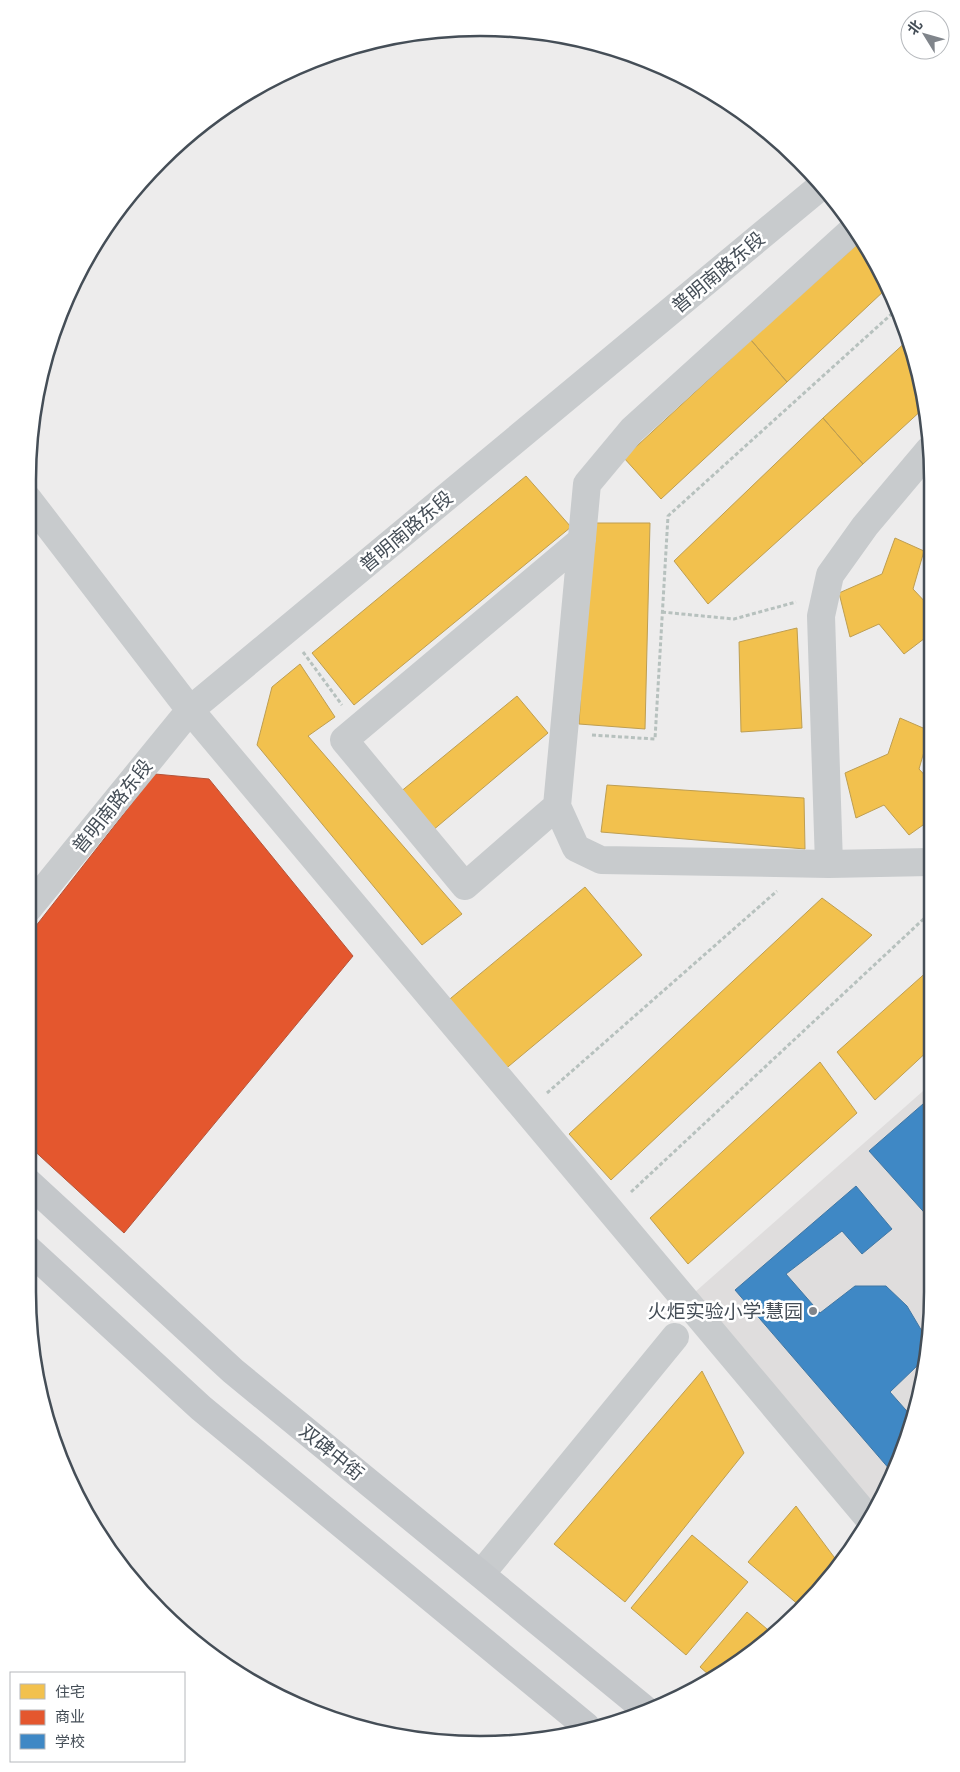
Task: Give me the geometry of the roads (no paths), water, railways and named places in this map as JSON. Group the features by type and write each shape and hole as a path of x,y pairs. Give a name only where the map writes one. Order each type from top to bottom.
{"main road":[{"name":"双碑中街","path":"36,1189 233,1371 640,1706"},
{"path":"36,1256 201,1408 583,1724"}],"street":[{"name":"普明南路东段","path":"36,899 190,710 817,191"},
{"path":"849,233 632,430 587,484 557,806 576,848 601,860 819,863 924,862"},
{"path":"819,863 821,616 830,575 864,526 923,457"},
{"path":"36,509 190,710 864,1513"},
{"path":"557,806 465,886 344,740 582,540"},
{"path":"481,1574 676,1337"}],"place":[{"name":"火炬实验小学·慧园","path":"813,1311"}]}
